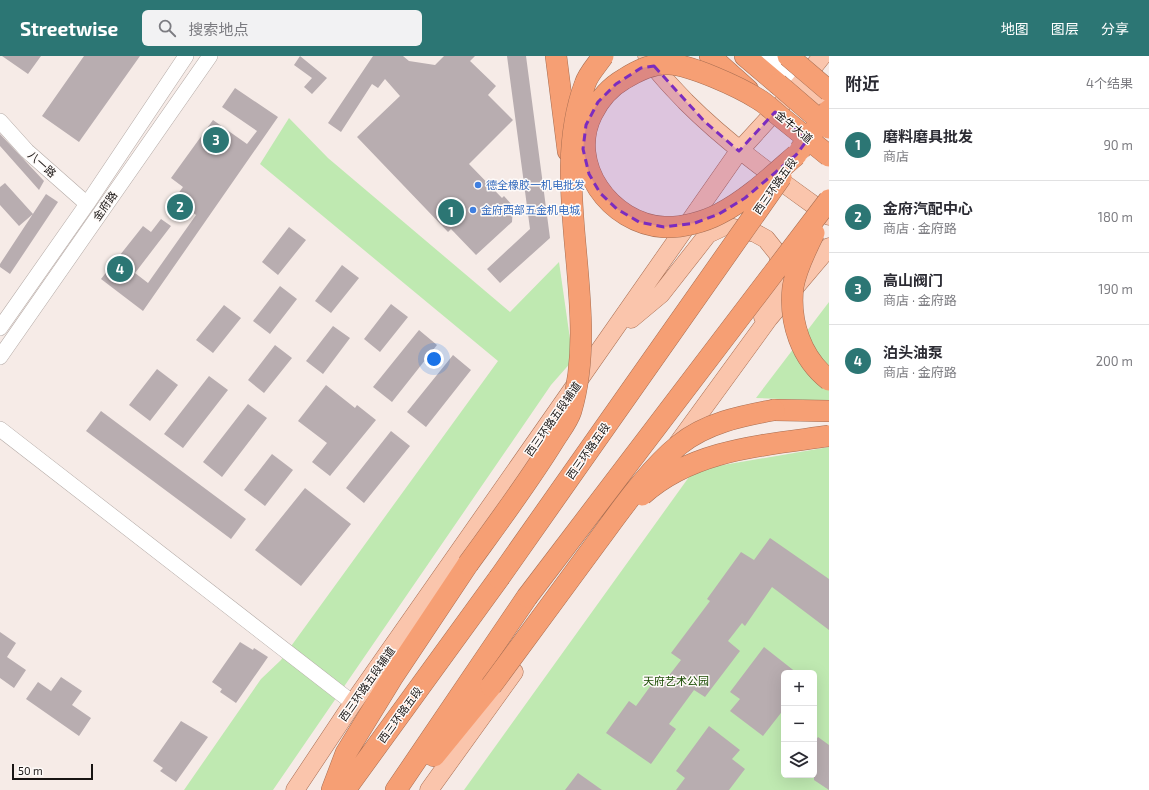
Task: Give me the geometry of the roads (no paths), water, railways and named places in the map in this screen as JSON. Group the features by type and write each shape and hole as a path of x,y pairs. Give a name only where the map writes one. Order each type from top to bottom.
{"highway":[{"path":"332,790 346,752 392,678 468,564 538,467 571,412 580,367 580,316 570,170 556,56"},
{"path":"570,170 577,111 585,82 603,56"},
{"path":"710,56 759,99"},
{"name":"金牛大道","path":"745,56 829,128"},
{"path":"788,56 829,91"},
{"path":"759,99 697,70 668,64 641,68 616,84 598,102 586,125 583,149 589,174 600,193 617,208 639,222 664,227 695,223 719,214 745,198 796,155"},
{"name":"金牛大道","path":"759,99 829,156"},
{"name":"西三环路五段","path":"345,790 499,578 829,110"},
{"path":"397,790 527,597 829,200"},
{"path":"829,204 805,252 793,286 793,316 801,346 817,371 829,380"},
{"path":"397,790 424,768 490,686 613,520 656,467 679,445 705,429 737,416 774,410 829,411"},
{"path":"613,520 651,488 676,471 708,457 745,448 829,436"}],"main road":[{"path":"647,56 678,94 705,122 739,152 829,216"},
{"name":"西三环路五段辅道","path":"295,790 353,703 739,152 800,84 822,56"},
{"path":"800,84 829,107"},
{"path":"615,331 661,294 708,234 725,226 755,233 766,239 778,254 781,269 753,340"},
{"path":"429,790 769,318 829,247"}],"street":[{"name":"金府路","path":"0,328 87,204 186,56"},
{"name":"金府路","path":"0,356 210,56"},
{"path":"767,56 800,84"},
{"name":"八一路","path":"0,121 27,151 87,204"},
{"path":"0,429 353,703"}],"place":[{"name":"高山阀门","path":"216,140"},
{"name":"德全橡胶一机电批发","path":"478,185"},
{"name":"金府汽配中心","path":"180,207"},
{"name":"金府西部五金机电城","path":"473,210"},
{"name":"磨料磨具批发","path":"451,212"},
{"name":"泊头油泵","path":"120,269"}],"park label":[{"name":"天府艺术公园","path":"676,681"}]}
